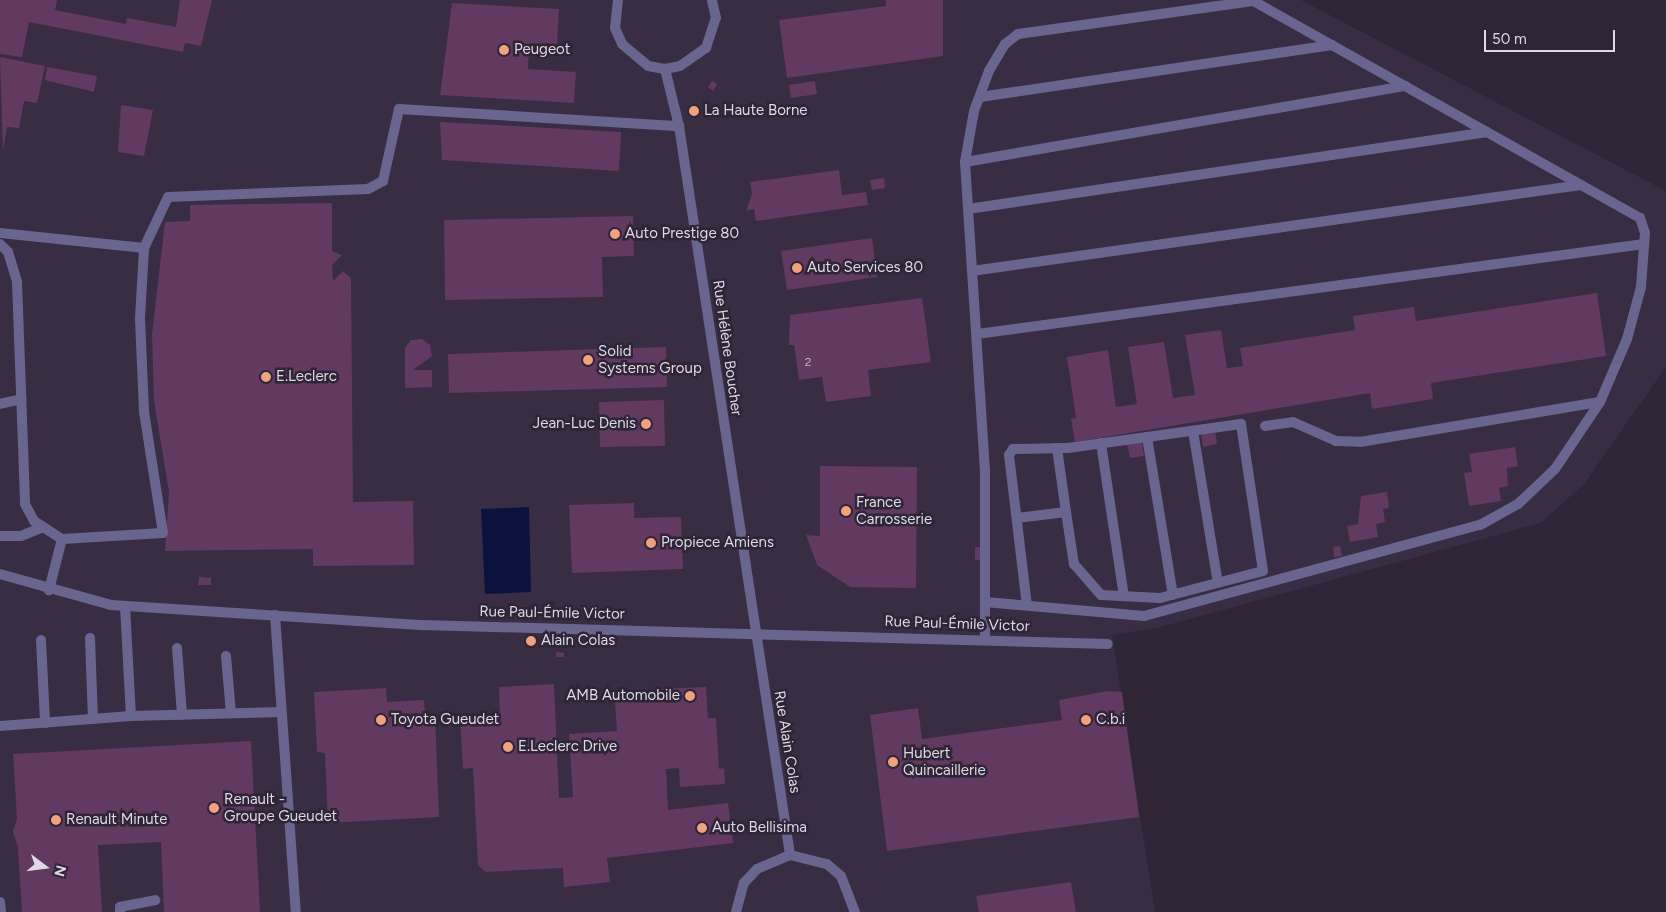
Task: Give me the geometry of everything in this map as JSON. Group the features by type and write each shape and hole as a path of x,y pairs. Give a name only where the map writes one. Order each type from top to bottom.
{"street":[{"path":"618,0 615,28 622,44 648,66 665,69 688,63 706,48 716,18 712,0"},
{"path":"985,602 1144,616 1480,526 1518,504 1554,469 1600,402 1627,339 1641,287 1644,244 1640,218 1253,1 1018,34 1005,44 980,97 965,162 985,470 985,602 985,640"},
{"path":"980,97 1332,45"},
{"name":"Rue Hélène Boucher","path":"665,69 679,126 754,633"},
{"path":"965,162 1405,86"},
{"path":"0,244 8,252 17,282 25,504 34,521 62,539 162,533 144,411 140,318 144,248 168,197 368,189 383,181 399,108 679,126"},
{"path":"968,209 1487,132"},
{"path":"972,271 1582,185"},
{"path":"0,234 144,248"},
{"path":"976,334 1644,244"},
{"path":"0,404 21,399"},
{"path":"1265,426 1293,422 1336,441 1360,442 1600,402"},
{"path":"1027,605 1009,455 1013,449 1057,448 1240,424 1263,571 1173,595 1101,595 1074,564 1057,448"},
{"path":"1193,431 1218,583"},
{"path":"1147,437 1173,595"},
{"path":"1101,443 1124,596"},
{"path":"1017,518 1066,512"},
{"path":"0,536 21,536 44,527"},
{"path":"49,590 62,539"},
{"name":"Rue Paul-Émile Victor","path":"0,574 49,590 125,606 423,625 1108,644"},
{"path":"125,606 131,716"},
{"path":"275,615 296,912"},
{"name":"Rue Alain Colas","path":"754,633 790,855"},
{"path":"90,638 93,719"},
{"path":"41,640 45,723"},
{"path":"178,648 182,715"},
{"path":"226,656 231,713"},
{"path":"0,726 131,716 281,712"},
{"path":"736,912 744,883 756,869 790,855 827,864 841,876 855,912"},
{"path":"120,912 120,907 155,900"},
{"path":"0,902 1,912"}],"shaded area":[{"path":"0,0 1301,0 1666,191 1666,367 1584,484 1541,523 1157,628 1112,635 1155,912 0,912"},
{"path":"529,507 531,592 485,594 481,509"}],"building":[{"path":"0,0 57,0 55,10 126,24 127,18 176,27 180,0 212,0 201,46 185,43 183,52 29,22 22,57 0,54"},
{"path":"886,0 943,0 943,56 787,78 779,20 886,6"},
{"path":"452,3 559,9 557,47 529,45 528,69 576,72 574,103 440,95"},
{"path":"0,57 45,66 37,103 24,101 19,128 7,127 3,151"},
{"path":"47,67 97,76 94,92 45,80"},
{"path":"712,81 717,84 713,91 708,87"},
{"path":"815,81 817,94 791,98 789,85"},
{"path":"121,105 153,110 144,156 118,152"},
{"path":"440,122 621,132 619,171 442,160"},
{"path":"839,170 842,195 866,192 868,205 756,221 754,209 746,211 752,194 750,182"},
{"path":"884,178 885,188 872,190 870,180"},
{"path":"332,203 332,251 342,255 332,265 333,281 343,271 351,278 353,502 413,501 414,565 313,566 313,549 165,551 169,492 154,401 152,335 165,222 190,221 190,205"},
{"path":"633,216 634,256 602,257 603,297 445,300 444,220"},
{"path":"872,238 877,277 787,290 781,251"},
{"path":"1597,293 1606,356 1431,383 1433,399 1372,409 1370,393 1075,442 1071,419 1076,418 1067,357 1108,350 1116,407 1137,404 1128,347 1164,342 1173,398 1195,395 1185,335 1221,330 1227,368 1243,366 1240,348 1355,330 1353,316 1414,307 1416,321"},
{"path":"922,298 931,362 868,370 871,396 826,402 822,377 799,380 794,345 789,345 790,315"},
{"path":"422,339 430,345 432,356 413,370 432,370 432,387 405,388 405,348 411,340"},
{"path":"666,347 667,387 449,393 448,354"},
{"path":"664,400 665,446 600,447 599,402"},
{"path":"1215,430 1217,444 1203,447 1201,432"},
{"path":"1142,442 1144,456 1130,458 1127,444"},
{"path":"1515,447 1518,466 1507,468 1508,486 1499,488 1501,501 1469,506 1464,473 1472,472 1469,454"},
{"path":"820,466 917,467 916,588 850,587 817,565 806,535 820,536"},
{"path":"1387,492 1389,508 1383,509 1385,522 1376,524 1378,537 1350,542 1347,526 1358,524 1361,496"},
{"path":"634,503 634,518 681,517 683,569 572,573 569,505"},
{"path":"1340,546 1342,556 1334,557 1333,547"},
{"path":"975,547 982,547 982,560 975,560"},
{"path":"199,577 211,578 211,585 198,585"},
{"path":"556,652 564,653 564,657 556,657"},
{"path":"554,684 559,798 573,797 569,734 617,731 615,702 662,699 661,689 706,687 708,718 716,718 719,769 724,768 725,784 680,787 679,768 666,769 668,810 728,803 733,843 607,858 610,882 564,887 563,868 486,872 478,865 473,768 463,769 460,720 500,718 499,687"},
{"path":"386,688 387,702 424,700 425,716 435,716 439,817 328,823 325,753 317,752 314,692"},
{"path":"1108,691 1122,692 1139,817 887,851 870,715 918,708 922,739 1062,720 1059,700"},
{"path":"251,741 260,912 164,912 161,842 98,845 102,912 22,912 18,847 13,832 17,818 13,754"},
{"path":"1071,882 1076,912 979,912 976,896"}],"place":[{"name":"Peugeot","path":"504,50"},
{"name":"La Haute Borne","path":"694,111"},
{"name":"Auto Prestige 80","path":"615,234"},
{"name":"Auto Services 80","path":"797,268"},
{"name":"Solid Systems Group","path":"588,360"},
{"name":"E.Leclerc","path":"266,377"},
{"name":"Jean-Luc Denis","path":"646,424"},
{"name":"France Carrosserie","path":"846,511"},
{"name":"Propiece Amiens","path":"651,543"},
{"name":"Alain Colas","path":"531,641"},
{"name":"AMB Automobile","path":"690,696"},
{"name":"Toyota Gueudet","path":"381,720"},
{"name":"C.b.i","path":"1086,720"},
{"name":"E.Leclerc Drive","path":"508,747"},
{"name":"Hubert Quincaillerie","path":"893,762"},
{"name":"Renault - Groupe Gueudet","path":"214,808"},
{"name":"Renault Minute","path":"56,820"},
{"name":"Auto Bellisima","path":"702,828"}]}
